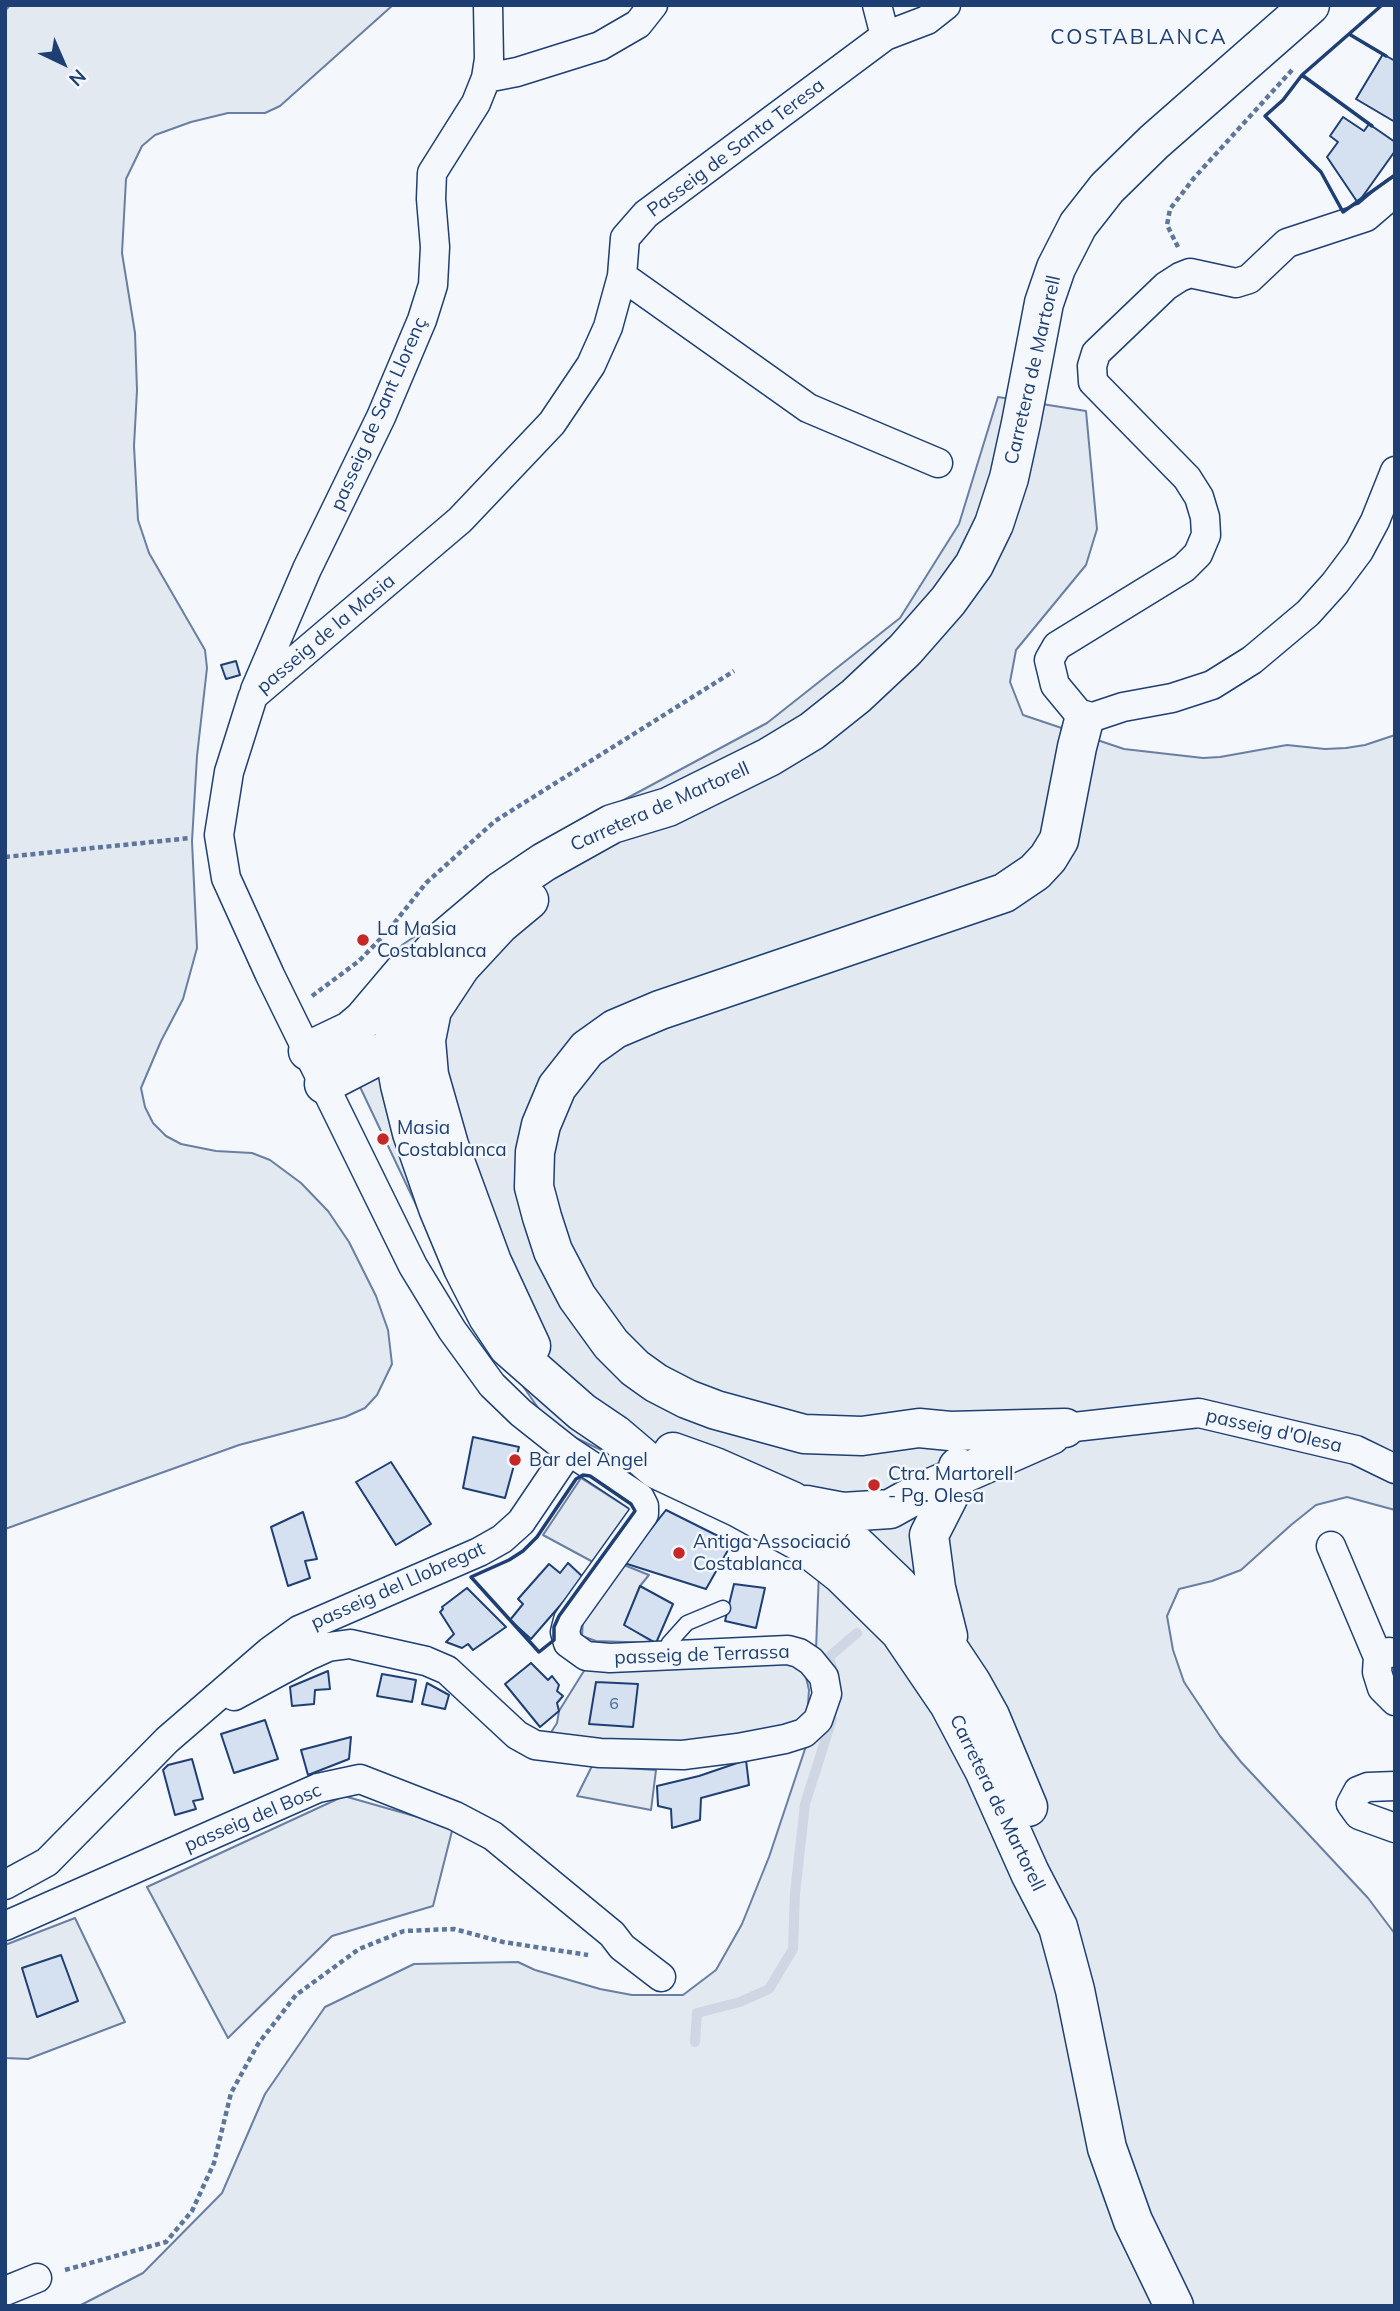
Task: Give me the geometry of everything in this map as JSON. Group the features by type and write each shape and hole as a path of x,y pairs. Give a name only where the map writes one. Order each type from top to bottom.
{"main road":[{"name":"Carretera de Martorell","path":"1174,2306 1133,2221 1107,2148 1058,1927 943,1694 900,1632 841,1574 799,1541 656,1469 582,1412 508,1348 488,1317 463,1268 438,1208 412,1133 393,1045 407,989 420,966 442,941 501,891 544,862 612,824 668,807 769,757 812,731 856,696 905,650 948,601 974,565 994,524 1012,467 1044,303 1056,268 1078,225 1107,188 1154,142 1310,5"},
{"path":"1065,1428 950,1431 919,1427 862,1436 804,1434 687,1399 656,1383 635,1368 593,1321 553,1251 534,1187 535,1152 541,1125 557,1087 587,1049 615,1029 660,1010 1004,893 1035,872 1059,840 1071,772 1084,720"},
{"path":"549,1384 492,1262 449,1145 429,1075 426,1040 432,1010 461,965 499,925 576,866 625,838 668,807"},
{"path":"316,1068 363,1020 399,975 442,941"},
{"path":"316,1068 380,1055 393,1045 447,985"},
{"path":"350,1031 366,1031 382,1037 410,1064 423,1097 449,1145"},
{"path":"792,1501 843,1512 890,1509 1065,1428"},
{"path":"799,1541 875,1562 894,1556 929,1535 959,1476 958,1457 950,1431"},
{"path":"616,1436 715,1467 792,1501 831,1526 875,1562 916,1604 952,1652 990,1716 1050,1864 1058,1927"},
{"path":"890,1509 877,1543 876,1581 893,1611 900,1632"},
{"path":"929,1535 936,1588 952,1652"}],"street":[{"name":"passeig de Sant Llorenç","path":"253,696 307,569 381,417 422,320 433,285 435,247 430,200 432,173 477,103 486,78 489,59 488,5"},
{"path":"486,78 517,72 600,46 638,24 653,5"},
{"path":"877,5 885,36"},
{"name":"Passeig de Santa Teresa","path":"622,276 625,238 646,214 885,36 927,20 946,5"},
{"path":"1395,192 1366,217 1287,243 1249,279 1236,283 1190,273 1166,286 1096,353 1092,366 1093,382 1186,478 1199,497 1205,517 1206,536 1198,554 1184,568 1057,646 1049,660 1055,685 1084,720 1212,685 1252,660 1308,613 1351,562 1375,521 1395,471"},
{"path":"622,276 808,408 938,463"},
{"name":"passeig de la Masia","path":"316,1068 226,878 219,835 229,772 253,696 460,520 552,423 591,365 608,327 622,276"},
{"path":"316,1068 413,1266 452,1330 496,1389 521,1413 569,1451"},
{"name":"passeig d'Olesa","path":"1065,1428 1199,1413 1356,1450 1395,1469"},
{"name":"passeig de Terrassa","path":"194,1716 308,1656 328,1647 351,1644 426,1661 447,1670 517,1735 535,1745 579,1751 683,1755 785,1739 804,1733 818,1720 827,1694 824,1677 811,1661 799,1653 788,1650 664,1657 586,1656 568,1643 565,1632 568,1620 644,1514 640,1498 569,1451"},
{"name":"passeig del Llobregat","path":"7,1886 47,1862 167,1740 270,1651 299,1630 479,1552 502,1539 521,1522 569,1451"},
{"path":"1331,1546 1386,1655 1377,1672 1382,1688 1395,1701"},
{"name":"passeig del Bosc","path":"7,1925 318,1787 360,1779 455,1816 493,1836 662,1978"},
{"path":"1395,1786 1368,1787 1358,1791 1351,1804 1359,1815 1395,1828"},
{"path":"7,1886 7,1925"},
{"path":"5,2291 37,2278"}],"lane":[{"path":"664,1657 669,1643 687,1623 723,1608"}],"path":[{"path":"1190,273 1167,225 1170,209 1194,178 1300,60"},
{"path":"288,1013 359,961 388,931 426,883 495,821 734,671"},
{"path":"5,857 219,835"},
{"path":"37,2278 166,2242 192,2211 214,2163 231,2093 258,2044 296,1995 359,1949 404,1931 454,1929 503,1942 592,1956 622,1947"}],"shaded area":[{"path":"10,5 393,5 280,106 265,113 228,113 191,122 155,135 142,146 126,179 122,253 135,333 137,390 134,446 138,520 149,553 205,650 207,668 197,756 192,841 197,948 183,999 141,1088 145,1107 153,1123 166,1136 181,1144 216,1151 252,1153 270,1160 301,1183 328,1211 349,1242 376,1296 388,1330 392,1364 377,1395 365,1408 345,1417 239,1445 5,1529 5,11"},
{"path":"998,397 1086,411 1097,529 1086,565 1016,650 1010,682 1023,715 1124,749 1203,758 1287,745 1346,748 1395,735 1395,1510 1347,1497 1316,1505 1241,1570 1179,1589 1167,1616 1173,1650 1184,1682 1220,1736 1368,1898 1395,1934 1395,2306 79,2306 143,2273 222,2193 265,2094 325,2007 414,1964 518,1962 535,1970 600,1989 632,1995 683,1995 716,1970 742,1924 769,1857 824,1692 816,1650 819,1571 740,1516 557,1429 543,1415 457,1291 351,1068 369,993 402,945 592,817 767,723 900,618 959,524"},
{"path":"581,1478 631,1510 593,1562 543,1535"},
{"path":"624,1565 649,1575 640,1586 625,1625 654,1643 596,1641 582,1636 583,1619"},
{"path":"786,1660 805,1673 809,1690 807,1719 785,1733 674,1747 550,1734 557,1723 559,1711 587,1666"},
{"path":"592,1766 656,1770 651,1810 577,1796"},
{"path":"344,1796 453,1827 433,1906 332,1936 228,2038 147,1887"},
{"path":"75,1918 125,2022 28,2059 5,2058 5,1945"}],"building":[{"path":"1383,54 1395,61 1395,122 1356,99"},
{"path":"1343,117 1364,131 1369,124 1395,142 1395,151 1358,203 1327,157 1338,142 1330,136"},
{"path":"236,661 240,675 226,679 221,665"},
{"path":"473,1437 519,1447 505,1498 463,1488"},
{"path":"391,1462 431,1524 396,1545 356,1482"},
{"name":"Antiga Associació Costablanca","path":"666,1510 732,1543 706,1589 624,1563"},
{"path":"303,1512 317,1559 305,1561 310,1578 288,1586 271,1527"},
{"path":"568,1563 584,1578 531,1639 510,1620 523,1604 518,1599 549,1564 560,1573"},
{"path":"734,1584 765,1588 756,1628 725,1621"},
{"path":"640,1586 673,1604 656,1643 624,1625"},
{"path":"467,1588 506,1627 473,1650 468,1644 462,1648 446,1642 454,1634 440,1612 442,1607"},
{"path":"531,1663 548,1680 552,1676 559,1685 557,1691 563,1696 557,1703 559,1711 540,1727 505,1684"},
{"path":"328,1671 330,1689 315,1690 314,1704 292,1706 290,1687"},
{"path":"382,1674 416,1680 412,1702 377,1696"},
{"path":"596,1682 638,1684 633,1727 589,1724"},
{"path":"427,1683 449,1695 445,1709 422,1704"},
{"path":"265,1720 278,1759 234,1773 221,1734"},
{"path":"351,1737 349,1759 308,1775 301,1750"},
{"path":"192,1759 203,1799 193,1801 196,1809 175,1815 163,1770 168,1765"},
{"path":"746,1760 749,1785 701,1798 700,1820 672,1828 671,1809 658,1806 657,1786 699,1776"},
{"path":"61,1955 78,2001 37,2017 22,1968"}],"waterway":[{"path":"834,1674 829,1657 857,1633"},
{"path":"695,2042 697,2013 740,2002 769,1989 793,1949 795,1893 805,1804 832,1719"}],"wall":[{"path":"1349,34 1382,5"},
{"path":"1304,77 1302,75 1349,34 1386,56"},
{"path":"1372,126 1302,75 1283,100 1265,116 1321,172 1343,212 1395,175"},
{"path":"583,1475 590,1476 631,1504 635,1511 559,1616 554,1627 554,1640 539,1652 471,1577 523,1551 537,1537 576,1479 583,1475"}],"place":[{"name":"La Masia Costablanca","path":"363,940"},
{"name":"Masia Costablanca","path":"383,1139"},
{"name":"Bar del Angel","path":"515,1460"},
{"name":"Ctra. Martorell - Pg. Olesa","path":"874,1485"},
{"name":"Antiga Associació Costablanca","path":"679,1553"}],"district":[{"name":"COSTABLANCA","path":"1139,38"}]}
